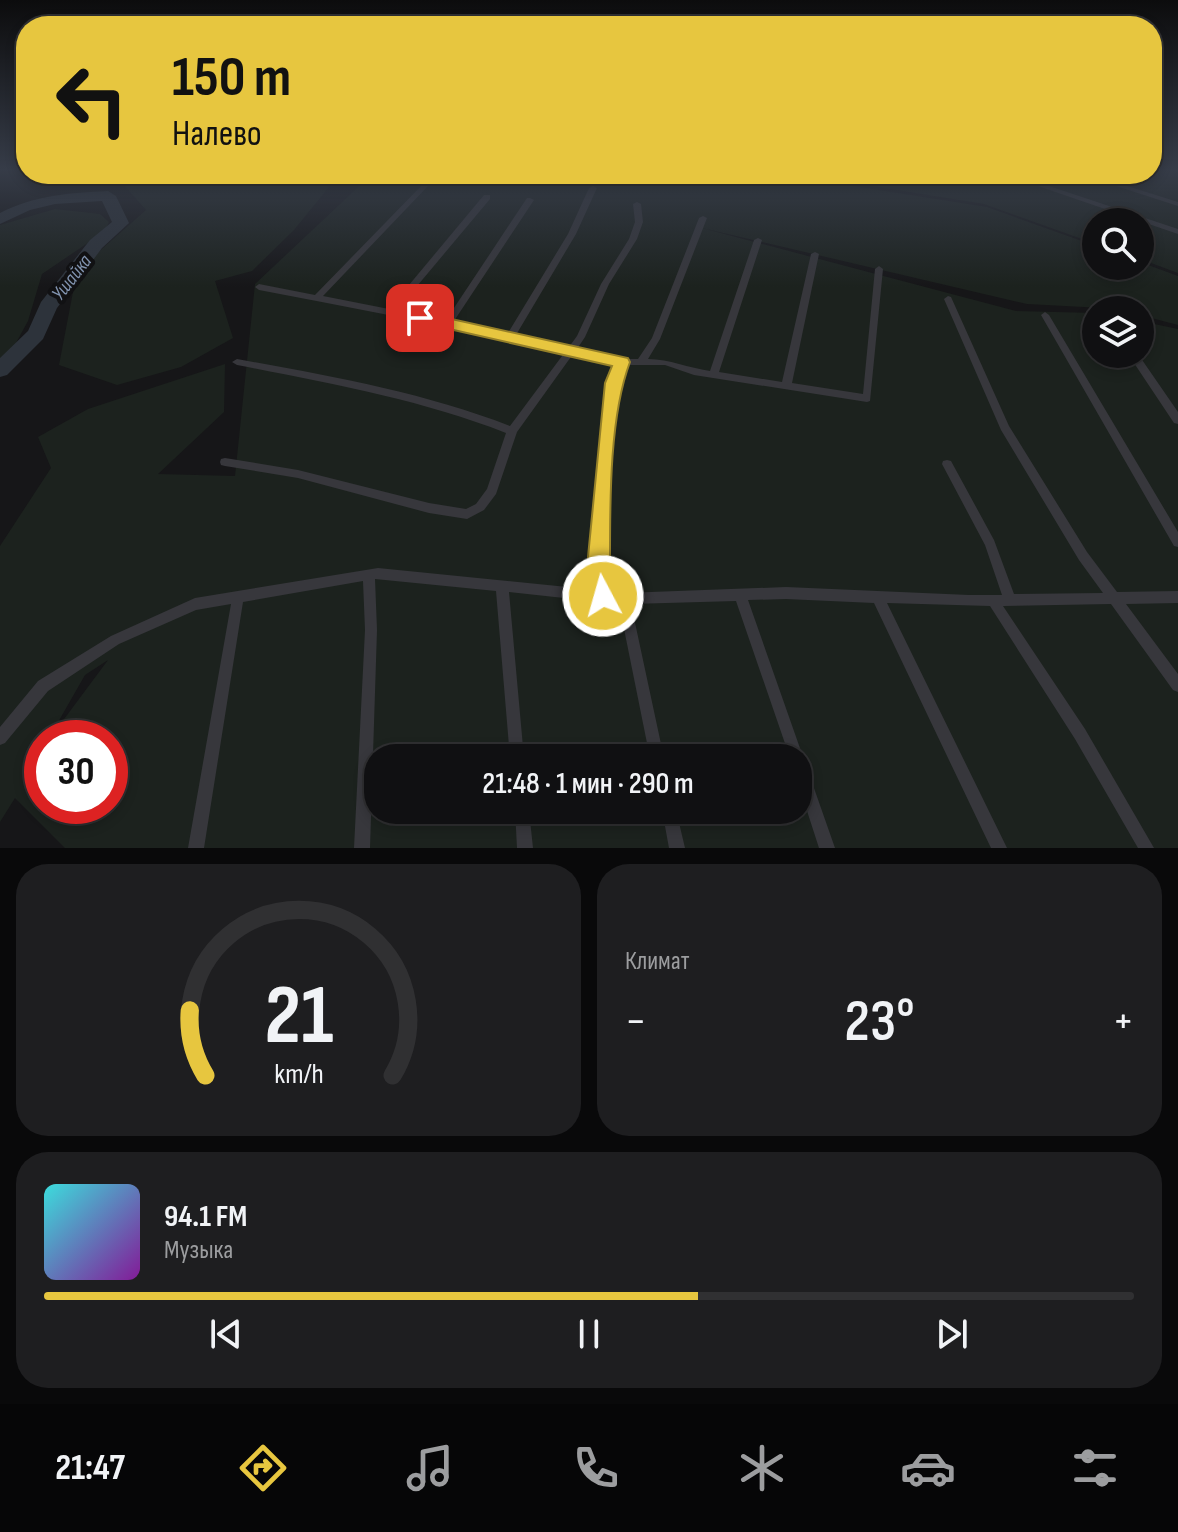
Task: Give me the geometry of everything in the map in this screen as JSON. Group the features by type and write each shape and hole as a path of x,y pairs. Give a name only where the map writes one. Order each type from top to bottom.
{"street":[{"path":"316,299 402,209"},
{"path":"391,312 477,209"},
{"path":"448,323 524,209"},
{"path":"510,338 572,234 584,209"},
{"path":"225,462 298,474 429,508 467,514 480,507 492,491 512,431 572,350 633,239 639,222 638,209"},
{"path":"1112,209 1178,232"},
{"path":"641,362 656,339 703,218"},
{"path":"713,375 758,240"},
{"path":"786,387 815,254"},
{"path":"259,287 448,323 622,362 665,362 713,375 867,398 879,269"},
{"path":"948,299 1005,427 1032,467 1083,556 1178,685"},
{"path":"1045,315 1178,542"},
{"path":"237,362 358,385 481,418 512,431"},
{"path":"603,596 599,557 605,461 613,383 622,362"},
{"path":"1143,368 1178,420"},
{"path":"947,464 990,544 1010,601"},
{"path":"0,738 43,686 115,640 195,604 369,575 624,599 740,595 993,601 1178,597"},
{"path":"362,848 371,630 369,575"},
{"path":"502,586 516,744"},
{"path":"740,595 793,744"},
{"path":"196,848 238,597"},
{"path":"878,597 932,716 999,848"},
{"path":"624,599 654,744"},
{"path":"993,601 1080,734 1146,848"},
{"path":"812,802 827,848"},
{"path":"523,824 525,848"},
{"path":"672,824 677,848"}],"shaded area":[{"path":"55,209 100,214 109,222 104,232 42,274 28,321 11,352 0,363 0,225"},
{"path":"311,209 252,271 215,281 233,338 181,367 117,385 59,365 77,271 146,210"},
{"path":"335,209 991,209 1082,241 1082,280 1154,280 1154,267 1178,276 1178,325 1154,319 1154,296 1082,296 1082,307 1027,304 702,228 1016,311 1082,313 1082,368 1154,368 1154,324 1178,329 1178,848 65,848 41,824 128,824 128,720 63,720 108,660 85,675 59,720 24,720 24,807 15,798 0,822 0,546 51,468 38,437 88,409 225,364 224,412 158,474 235,476 255,284"},
{"path":"997,209 1082,209 1082,239"},
{"path":"1154,209 1178,209 1178,273 1154,264"}],"waterway":[{"name":"Ушайка","path":"0,219 20,209"},
{"name":"Ушайка","path":"0,370 36,334 48,306 96,244 121,223 114,209"}],"route":[{"path":"420,318 622,362 613,383 605,461 599,557 603,596"}]}
